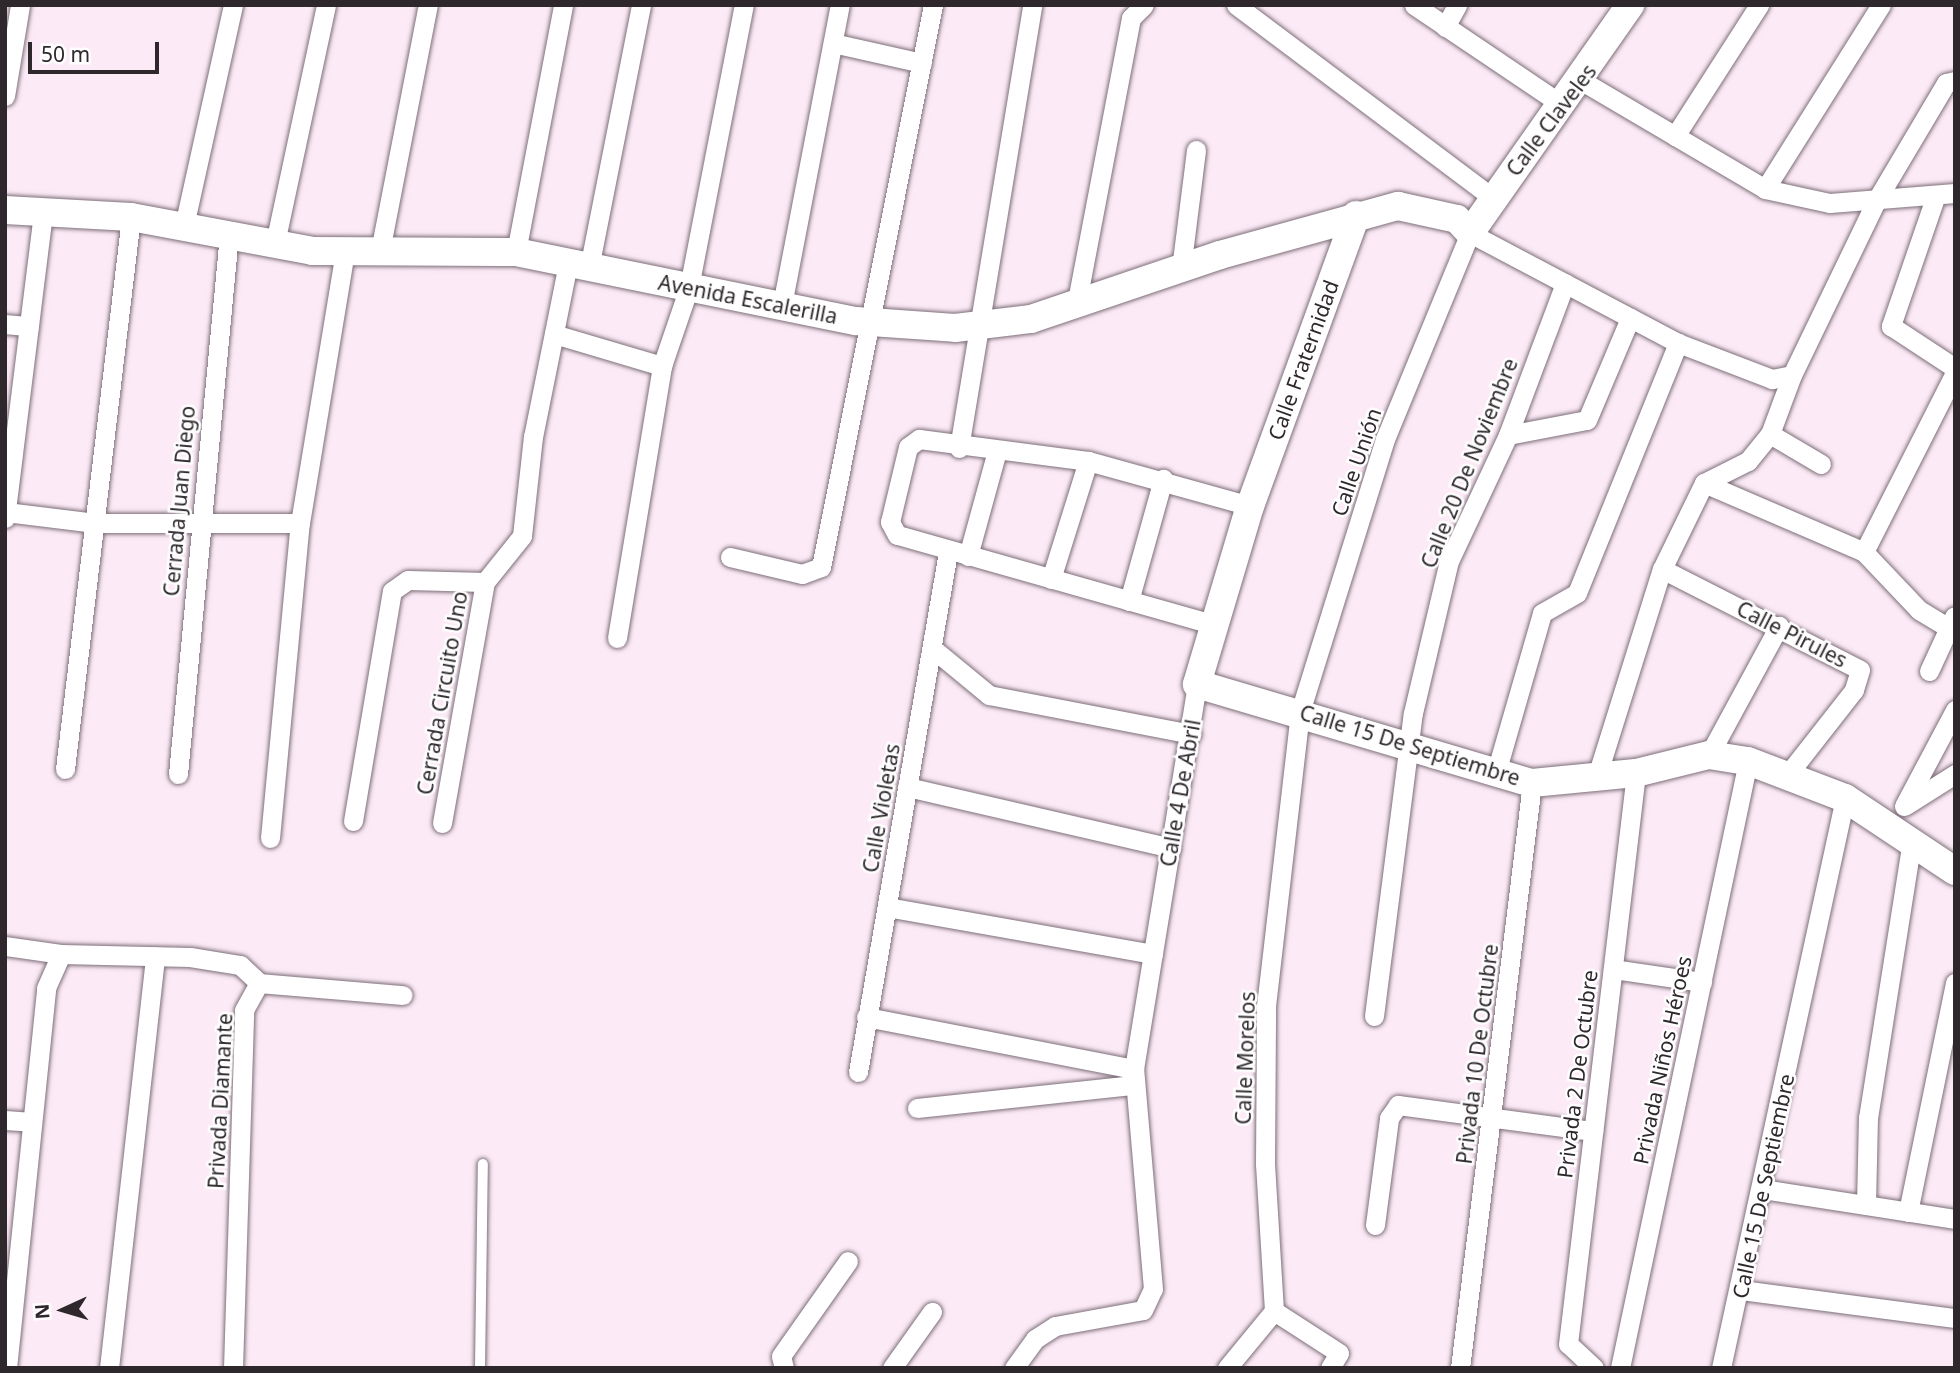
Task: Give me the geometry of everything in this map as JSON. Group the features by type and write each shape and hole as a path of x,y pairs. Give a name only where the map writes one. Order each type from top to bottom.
{"main road":[{"name":"Calle Claveles","path":"1470,233 1561,104 1582,81 1630,5"},
{"name":"Avenida Escalerilla","path":"5,210 131,217 275,243 345,251 516,252 872,322 976,325 1076,306 1181,269 1356,215 1398,206 1457,219 1470,233"},
{"name":"Calle Fraternidad","path":"1250,506 1356,215"},
{"name":"Calle 4 De Abril","path":"1197,684 1212,624 1250,506"},
{"name":"Calle 15 De Septiembre","path":"1197,684 1497,769 1532,783 1596,779 1636,773 1709,755 1748,761 1789,773"},
{"path":"1789,773 1845,799 1911,846 1955,870"}],"street":[{"path":"5,96 20,5"},
{"path":"184,226 233,5"},
{"path":"275,243 326,5"},
{"path":"380,251 428,5"},
{"path":"516,252 564,5"},
{"name":"Cerrada Circuito Uno","path":"442,823 485,582 522,536 533,437 554,334 578,266 641,5"},
{"path":"617,638 662,366 689,287 744,5"},
{"path":"782,305 840,5"},
{"path":"730,556 802,574 821,567 872,322 933,5"},
{"path":"959,448 976,325 1032,5"},
{"path":"1236,5 1493,198"},
{"path":"1415,5 1561,104"},
{"path":"1445,27 1457,5"},
{"path":"1675,136 1759,5"},
{"path":"1766,190 1881,5"},
{"path":"1076,306 1138,12"},
{"path":"833,43 922,63"},
{"path":"1582,81 1766,190 1830,203 1946,194 1891,326 1955,370 1864,552"},
{"path":"1596,779 1662,569 1704,483 1748,461 1770,434 1792,375 1876,201 1946,83 1955,81"},
{"path":"1181,269 1196,150"},
{"path":"5,517 43,214"},
{"path":"65,769 131,217"},
{"path":"1470,233 1678,343 1772,379 1792,375"},
{"name":"Calle Unión","path":"1300,712 1385,439 1470,233"},
{"name":"Cerrada Juan Diego","path":"178,774 198,524 229,234"},
{"path":"270,838 300,523 345,251"},
{"name":"Calle 20 De Noviembre","path":"1374,1016 1409,746 1449,561 1508,435 1565,283"},
{"path":"1508,435 1587,420 1630,318"},
{"path":"5,324 29,326"},
{"path":"554,334 662,366"},
{"path":"1497,769 1542,613 1577,593 1678,343"},
{"path":"1770,434 1821,464"},
{"path":"1212,624 897,536 890,522 908,447 919,439 959,448 1088,461 1163,479 1250,506"},
{"path":"968,556 997,451"},
{"path":"1051,579 1088,461"},
{"path":"1129,601 1163,479"},
{"path":"1704,483 1864,552 1919,610 1952,622 1928,671"},
{"path":"6,512 95,523 300,523"},
{"name":"Calle Violetas","path":"858,1072 948,552"},
{"name":"Calle Pirules","path":"1662,569 1837,655 1861,676 1789,773"},
{"path":"353,821 392,591 408,580 485,582"},
{"path":"1709,755 1779,626"},
{"path":"932,648 989,695 1191,734"},
{"name":"Calle 4 De Abril","path":"1014,1368 1035,1339 1055,1326 1143,1310 1153,1289 1134,1077 1197,684"},
{"path":"1904,806 1955,710"},
{"name":"Calle Morelos","path":"1273,1311 1265,1164 1266,1006 1300,712"},
{"name":"Privada Niños Héroes","path":"1619,1368 1748,761"},
{"name":"Privada 2 De Octubre","path":"1594,1368 1568,1344 1636,773"},
{"path":"1878,822 1955,774"},
{"name":"Privada 10 De Octubre","path":"1460,1368 1532,783"},
{"path":"907,787 1171,848"},
{"name":"Calle 15 De Septiembre","path":"1721,1368 1741,1290 1845,799"},
{"path":"1866,1205 1868,1118 1911,846"},
{"path":"887,907 1153,954"},
{"path":"5,946 61,954 155,957 240,965 259,983 402,995"},
{"path":"7,1368 46,988 61,954"},
{"path":"109,1368 155,957"},
{"path":"1613,969 1702,982"},
{"name":"Privada Diamante","path":"233,1368 244,1010 259,983"},
{"path":"1908,1212 1955,983"},
{"path":"866,1017 1134,1077"},
{"path":"917,1108 1134,1077"},
{"path":"1375,1225 1389,1118 1398,1105 1593,1131"},
{"path":"5,1120 32,1122"},
{"path":"1763,1189 1955,1219"},
{"path":"784,1368 781,1356 848,1261"},
{"path":"1741,1290 1955,1318"},
{"path":"1227,1368 1273,1311 1339,1353 1330,1368"},
{"path":"892,1368 932,1312"}],"lane":[{"path":"480,1368 483,1164"}]}
